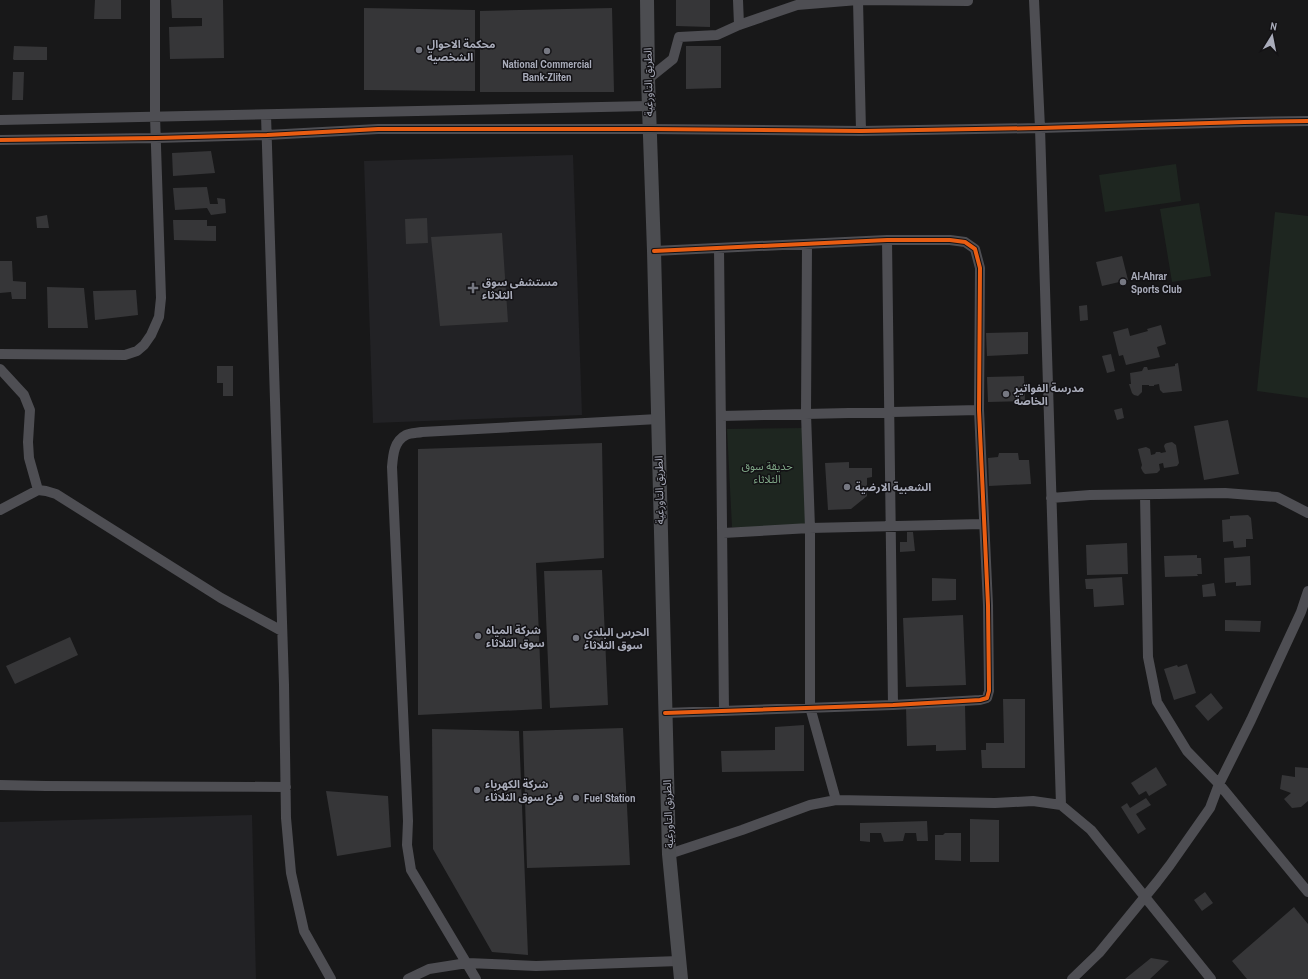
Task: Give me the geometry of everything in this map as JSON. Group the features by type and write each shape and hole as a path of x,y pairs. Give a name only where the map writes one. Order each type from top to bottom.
{"street":[{"path":"0,354 125,355 137,351 144,345 151,335 159,317 161,298 155,116 155,0"},
{"name":"الطريق التاورغية","path":"647,0 648,106 654,251 669,854 681,979"},
{"path":"738,0 739,25"},
{"path":"648,79 673,59 679,37 717,35 797,2 858,0 968,0"},
{"path":"858,0 861,131"},
{"path":"1034,0 1040,128 1061,806"},
{"path":"0,120 648,106"},
{"path":"266,115 284,685 286,818 291,873 304,931 331,979"},
{"path":"0,140 156,138 378,130 650,129 861,131 1308,121"},
{"path":"654,251 807,245 887,240 950,240 965,242 976,249 980,268 979,410 988,613 989,691 987,698 980,700 893,705 665,713"},
{"path":"887,240 893,705"},
{"path":"807,245 806,414 810,528 810,707 836,800"},
{"path":"718,248 723,533 724,711"},
{"path":"0,369 24,395 30,410 28,442 29,458 38,490"},
{"path":"721,416 979,410"},
{"path":"476,979 411,870 407,845 408,814 392,467 394,451 398,442 406,435 422,432 658,419"},
{"path":"0,510 38,490 56,494 221,598 282,631"},
{"path":"1051,498 1090,495 1225,493 1277,497 1308,513"},
{"path":"1144,495 1148,657 1157,702 1187,751 1219,784 1308,892"},
{"path":"723,533 810,528 983,524"},
{"path":"1072,979 1099,953 1170,865 1210,808 1219,784 1304,612 1308,591"},
{"path":"0,785 286,787"},
{"path":"669,854 742,830 810,805 836,800 995,803 1033,802 1061,806 1091,830 1211,979"},
{"path":"408,979 429,969 467,963 536,966 679,961"}],"shaded area":[{"name":"مستشفى سوق الثلاثاء","path":"573,155 582,415 373,423 364,161"},
{"path":"252,815 256,979 0,979 0,822"}],"green space":[{"path":"1176,164 1181,201 1105,212 1099,175"},
{"path":"1199,203 1211,276 1172,282 1160,209"},
{"path":"1275,212 1308,216 1308,398 1257,391"},
{"name":"حديقة سوق الثلاثاء","path":"804,428 806,527 732,527 727,429"}],"building":[{"path":"95,0 121,0 121,19 94,19"},
{"path":"171,0 223,0 224,58 170,59 169,27 202,26 202,18 172,18"},
{"path":"676,0 710,0 710,27 676,26"},
{"name":"محكمة الاحوال الشخصية","path":"364,8 475,10 475,91 364,90"},
{"name":"National Commercial Bank-Zliten","path":"612,8 614,92 480,92 480,11"},
{"path":"14,46 47,47 47,60 14,60"},
{"path":"686,46 721,46 721,88 686,89"},
{"path":"13,72 24,72 23,100 12,100"},
{"path":"211,151 215,173 173,176 172,153"},
{"path":"207,187 210,204 218,204 217,198 225,199 226,213 211,215 207,208 175,210 173,188"},
{"path":"47,215 49,228 37,228 36,217"},
{"path":"427,218 428,243 406,244 405,219"},
{"path":"173,220 207,220 207,226 216,226 216,241 174,240"},
{"path":"502,233 508,322 440,326 431,237"},
{"path":"1122,256 1128,280 1102,286 1096,262"},
{"path":"0,261 12,261 13,281 26,282 26,299 12,299 11,292 0,293"},
{"path":"47,287 84,288 88,328 48,328"},
{"path":"136,290 138,315 95,320 93,291"},
{"path":"1087,305 1088,320 1080,321 1079,306"},
{"path":"1161,325 1166,344 1157,347 1160,357 1126,365 1123,355 1119,356 1113,332 1128,328 1130,336 1148,331 1147,329"},
{"path":"1028,332 1028,354 987,356 986,333"},
{"path":"1111,354 1115,371 1107,373 1102,356"},
{"path":"1178,363 1182,391 1163,393 1160,390 1159,384 1154,386 1142,385 1142,392 1138,396 1132,393 1129,384 1131,384 1130,373 1142,371 1144,367 1147,367 1148,370 1175,366 1175,364"},
{"path":"217,366 233,366 233,396 223,396 223,383 217,383"},
{"path":"1024,376 1025,401 988,402 987,377"},
{"path":"1122,408 1124,418 1117,420 1114,410"},
{"path":"1228,420 1239,474 1204,480 1194,426"},
{"path":"1172,442 1176,445 1179,463 1177,466 1164,468 1163,463 1159,464 1160,470 1157,473 1145,474 1141,468 1142,465 1138,449 1146,447 1150,449 1151,455 1155,454 1156,452 1166,452 1164,446 1165,444"},
{"name":"شركة المياه سوق الثلاثاء","path":"602,443 604,558 536,563 542,709 418,715 418,449"},
{"path":"999,453 1018,453 1019,460 1029,460 1031,484 989,486 988,458 998,457"},
{"name":"الشعبية الارضية","path":"849,462 849,468 872,468 872,477 867,478 867,496 851,509 828,510 825,463"},
{"path":"1248,515 1251,518 1253,539 1246,539 1246,547 1234,548 1233,541 1223,542 1222,520 1230,519 1230,516"},
{"path":"907,532 913,532 915,551 900,552 900,542 907,542"},
{"path":"1127,543 1128,574 1087,575 1086,545"},
{"path":"1197,555 1197,558 1201,558 1202,574 1197,574 1198,576 1165,577 1164,556"},
{"path":"1250,556 1251,585 1236,586 1236,582 1225,583 1224,558"},
{"name":"الحرس البلدي سوق الثلاثاء","path":"602,570 608,705 550,708 544,571"},
{"path":"1122,577 1124,605 1094,607 1093,589 1086,589 1085,579"},
{"path":"932,578 956,579 956,600 932,601"},
{"path":"1214,583 1216,596 1203,597 1202,585"},
{"path":"963,615 966,685 906,687 903,618"},
{"path":"1225,620 1261,621 1260,632 1225,631"},
{"path":"70,637 78,655 15,684 6,666"},
{"path":"1187,664 1196,693 1174,700 1164,669"},
{"path":"1211,693 1223,708 1208,721 1195,706"},
{"path":"1003,699 1025,699 1025,768 982,768 981,750 986,750 986,743 1004,743"},
{"path":"965,705 966,750 936,751 936,745 907,746 906,707"},
{"path":"804,725 804,771 722,772 721,751 775,750 775,727"},
{"name":"Fuel Station","path":"623,728 630,865 527,868 523,731"},
{"name":"شركة الكهرباء فرع سوق الثلاثاء","path":"432,729 519,731 528,955 492,952 433,849"},
{"path":"1156,767 1167,785 1149,796 1146,791 1139,795 1131,783"},
{"path":"1295,767 1308,768 1308,801 1301,807 1292,808 1284,799 1291,793 1280,789 1282,775 1295,777"},
{"path":"326,791 388,796 391,847 337,856"},
{"path":"1146,798 1151,805 1136,814 1146,829 1138,834 1121,807 1127,803 1130,808"},
{"path":"970,819 999,820 999,862 970,862"},
{"path":"927,821 928,841 917,841 916,833 905,833 903,841 884,842 881,833 870,833 870,842 860,841 860,823"},
{"path":"945,833 961,833 961,861 935,860 935,835 943,835"},
{"path":"1205,892 1213,903 1202,911 1194,900"},
{"path":"1294,907 1308,924 1308,979 1247,979 1232,961"},
{"path":"1151,958 1169,961 1150,979 1125,979"}],"cycle path":[{"path":"0,140 267,135 378,129 861,131 1308,121"},
{"path":"654,251 887,240 950,240 965,242 975,249 980,268 979,410 988,605 989,691 987,698 980,700 893,705 665,713"}],"place":[{"name":"محكمة الاحوال الشخصية","path":"419,50"},
{"name":"National Commercial Bank-Zliten","path":"547,51"},
{"name":"Al-Ahrar Sports Club","path":"1123,282"},
{"name":"مستشفى سوق الثلاثاء","path":"473,288"},
{"name":"مدرسة الفواتير الخاصة","path":"1006,394"},
{"name":"الشعبية الارضية","path":"847,487"},
{"name":"شركة المياه سوق الثلاثاء","path":"478,636"},
{"name":"الحرس البلدي سوق الثلاثاء","path":"576,638"},
{"name":"شركة الكهرباء فرع سوق الثلاثاء","path":"477,790"},
{"name":"Fuel Station","path":"576,798"}]}
